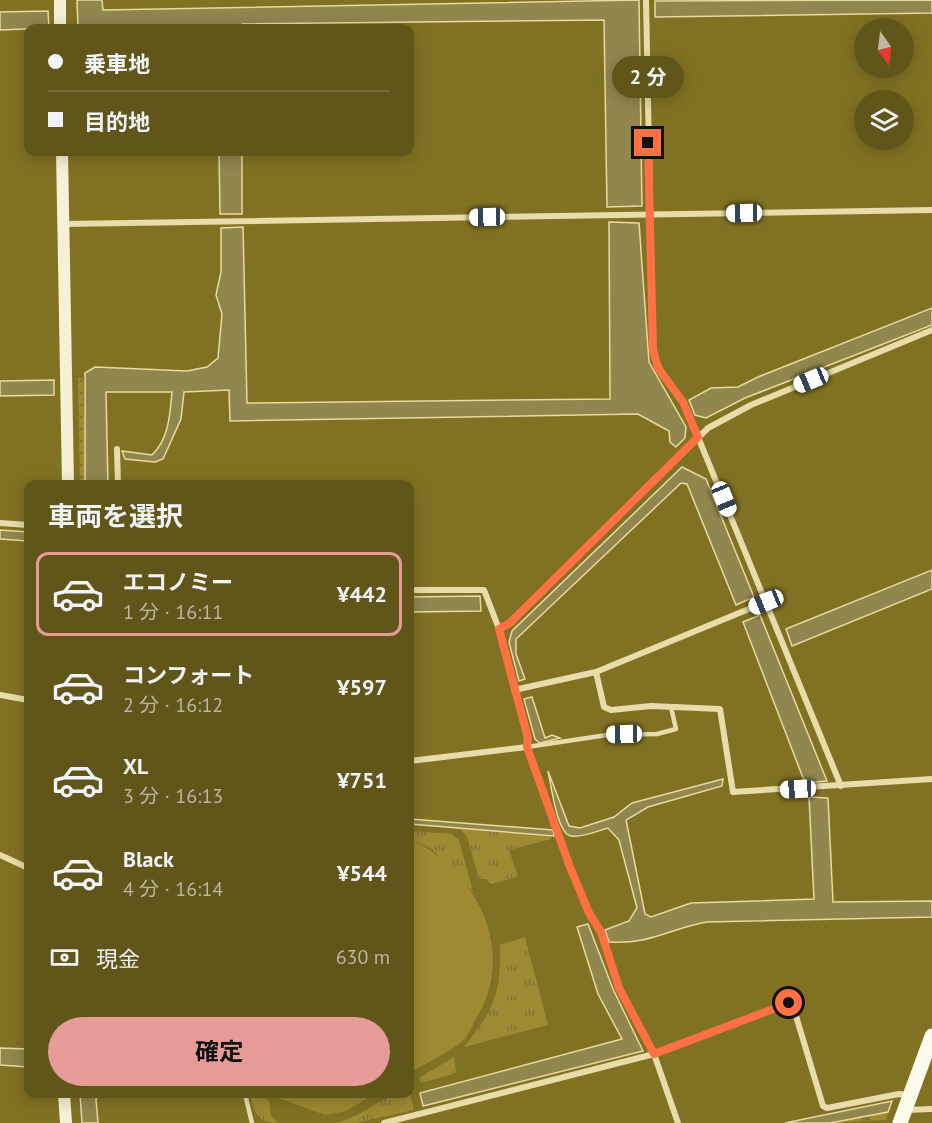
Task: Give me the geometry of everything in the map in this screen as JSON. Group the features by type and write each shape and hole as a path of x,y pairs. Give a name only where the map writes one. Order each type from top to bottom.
{"main road":[{"path":"902,1117 932,1036"}],"street":[{"path":"60,0 60,24"},
{"path":"646,0 653,350 658,368 683,402 841,786"},
{"path":"62,156 68,480"},
{"path":"63,224 932,210"},
{"path":"499,629 510,623 708,428 750,405 932,330"},
{"path":"117,448 118,480"},
{"path":"0,523 24,525"},
{"path":"414,590 484,590 499,629 528,738 527,747 570,867 589,913 601,932 619,988 654,1054 678,1123"},
{"path":"514,690 596,672 766,602"},
{"path":"596,672 604,707 611,710 671,706 720,709 733,792 932,779"},
{"path":"0,694 24,699"},
{"path":"414,760 527,747"},
{"path":"0,855 24,866"},
{"path":"384,1123 420,1119 654,1054 789,1003 793,1006 824,1106 827,1108 899,1094 910,1095"},
{"path":"64,1098 66,1123"},
{"path":"902,1117 932,1109"}],"lane":[{"path":"527,747 607,735 657,734 676,729 671,706"},
{"path":"246,1098 252,1123"}],"green space":[{"path":"78,377 83,379 85,480 80,480"},
{"path":"459,828 550,836 551,839 509,850 518,877 491,884 486,879 479,879 467,837"},
{"path":"414,831 451,834 459,840 473,892 432,849 414,841"},
{"path":"414,841 434,853 454,870 471,891 484,915 491,940 493,966 488,993 465,1039 414,1071"},
{"path":"525,937 548,1025 464,1047 494,1000 499,977 500,945"},
{"path":"454,1057 456,1073 421,1083 419,1078"},
{"path":"251,1098 266,1098 269,1101 271,1116 278,1123 261,1119"},
{"path":"279,1098 368,1098 346,1111 325,1115"},
{"path":"389,1098 411,1098 414,1110 355,1123 336,1123 356,1116"},
{"path":"888,1112 886,1120 830,1123"}],"shaded area":[{"path":"77,0 102,0 103,10 639,0 642,206 607,207 604,20 78,24"},
{"path":"932,0 932,13 655,17 655,1"},
{"path":"48,11 49,24 24,24 24,29 0,30 0,12"},
{"path":"219,156 242,156 242,214 220,214"},
{"path":"609,222 639,223 649,362 686,427 685,438 676,447 670,442 669,431 638,414 230,421 229,390 184,392 181,419 163,459 155,462 125,459 122,451 152,455 158,449 168,426 172,392 106,392 108,480 85,480 85,373 95,367 187,371 207,367 218,358 222,314 216,295 221,272 221,228 243,227 247,403 610,399"},
{"path":"932,308 932,325 745,398 706,418 695,415 689,400 711,388 738,387"},
{"path":"54,380 54,395 0,396 0,381"},
{"path":"682,467 706,479 754,597 736,605 687,484 681,483 516,639 516,654 525,679 519,681 509,642 512,631"},
{"path":"0,530 24,532 24,541 0,539"},
{"path":"932,570 932,589 792,646 786,629"},
{"path":"480,596 481,611 414,612 414,597"},
{"path":"760,615 827,781 805,783 743,622"},
{"path":"532,697 545,738 552,735 560,738 540,743 535,739 524,699"},
{"path":"548,771 569,826 580,828 614,817 632,803 723,779 722,786 648,807 626,820 645,914 651,917 691,903 814,899 809,797 828,798 833,902 932,901 932,917 707,922 649,939 609,942 605,930 629,921 637,908 619,840 608,828 580,836 571,836 566,833 558,818"},
{"path":"414,819 553,830 554,836 414,824"},
{"path":"588,924 613,989 643,1051 423,1106 420,1093 622,1039 598,994 577,927"},
{"path":"0,1048 24,1049 24,1067 0,1065"},
{"path":"80,1098 97,1098 98,1123 82,1123"},
{"path":"892,1101 888,1112 830,1123 785,1123"}],"route":[{"path":"648,143 653,350 658,368 683,402 698,437 510,623 499,629 528,738 527,747 570,867 589,913 601,932 619,988 654,1054 789,1003"}]}
